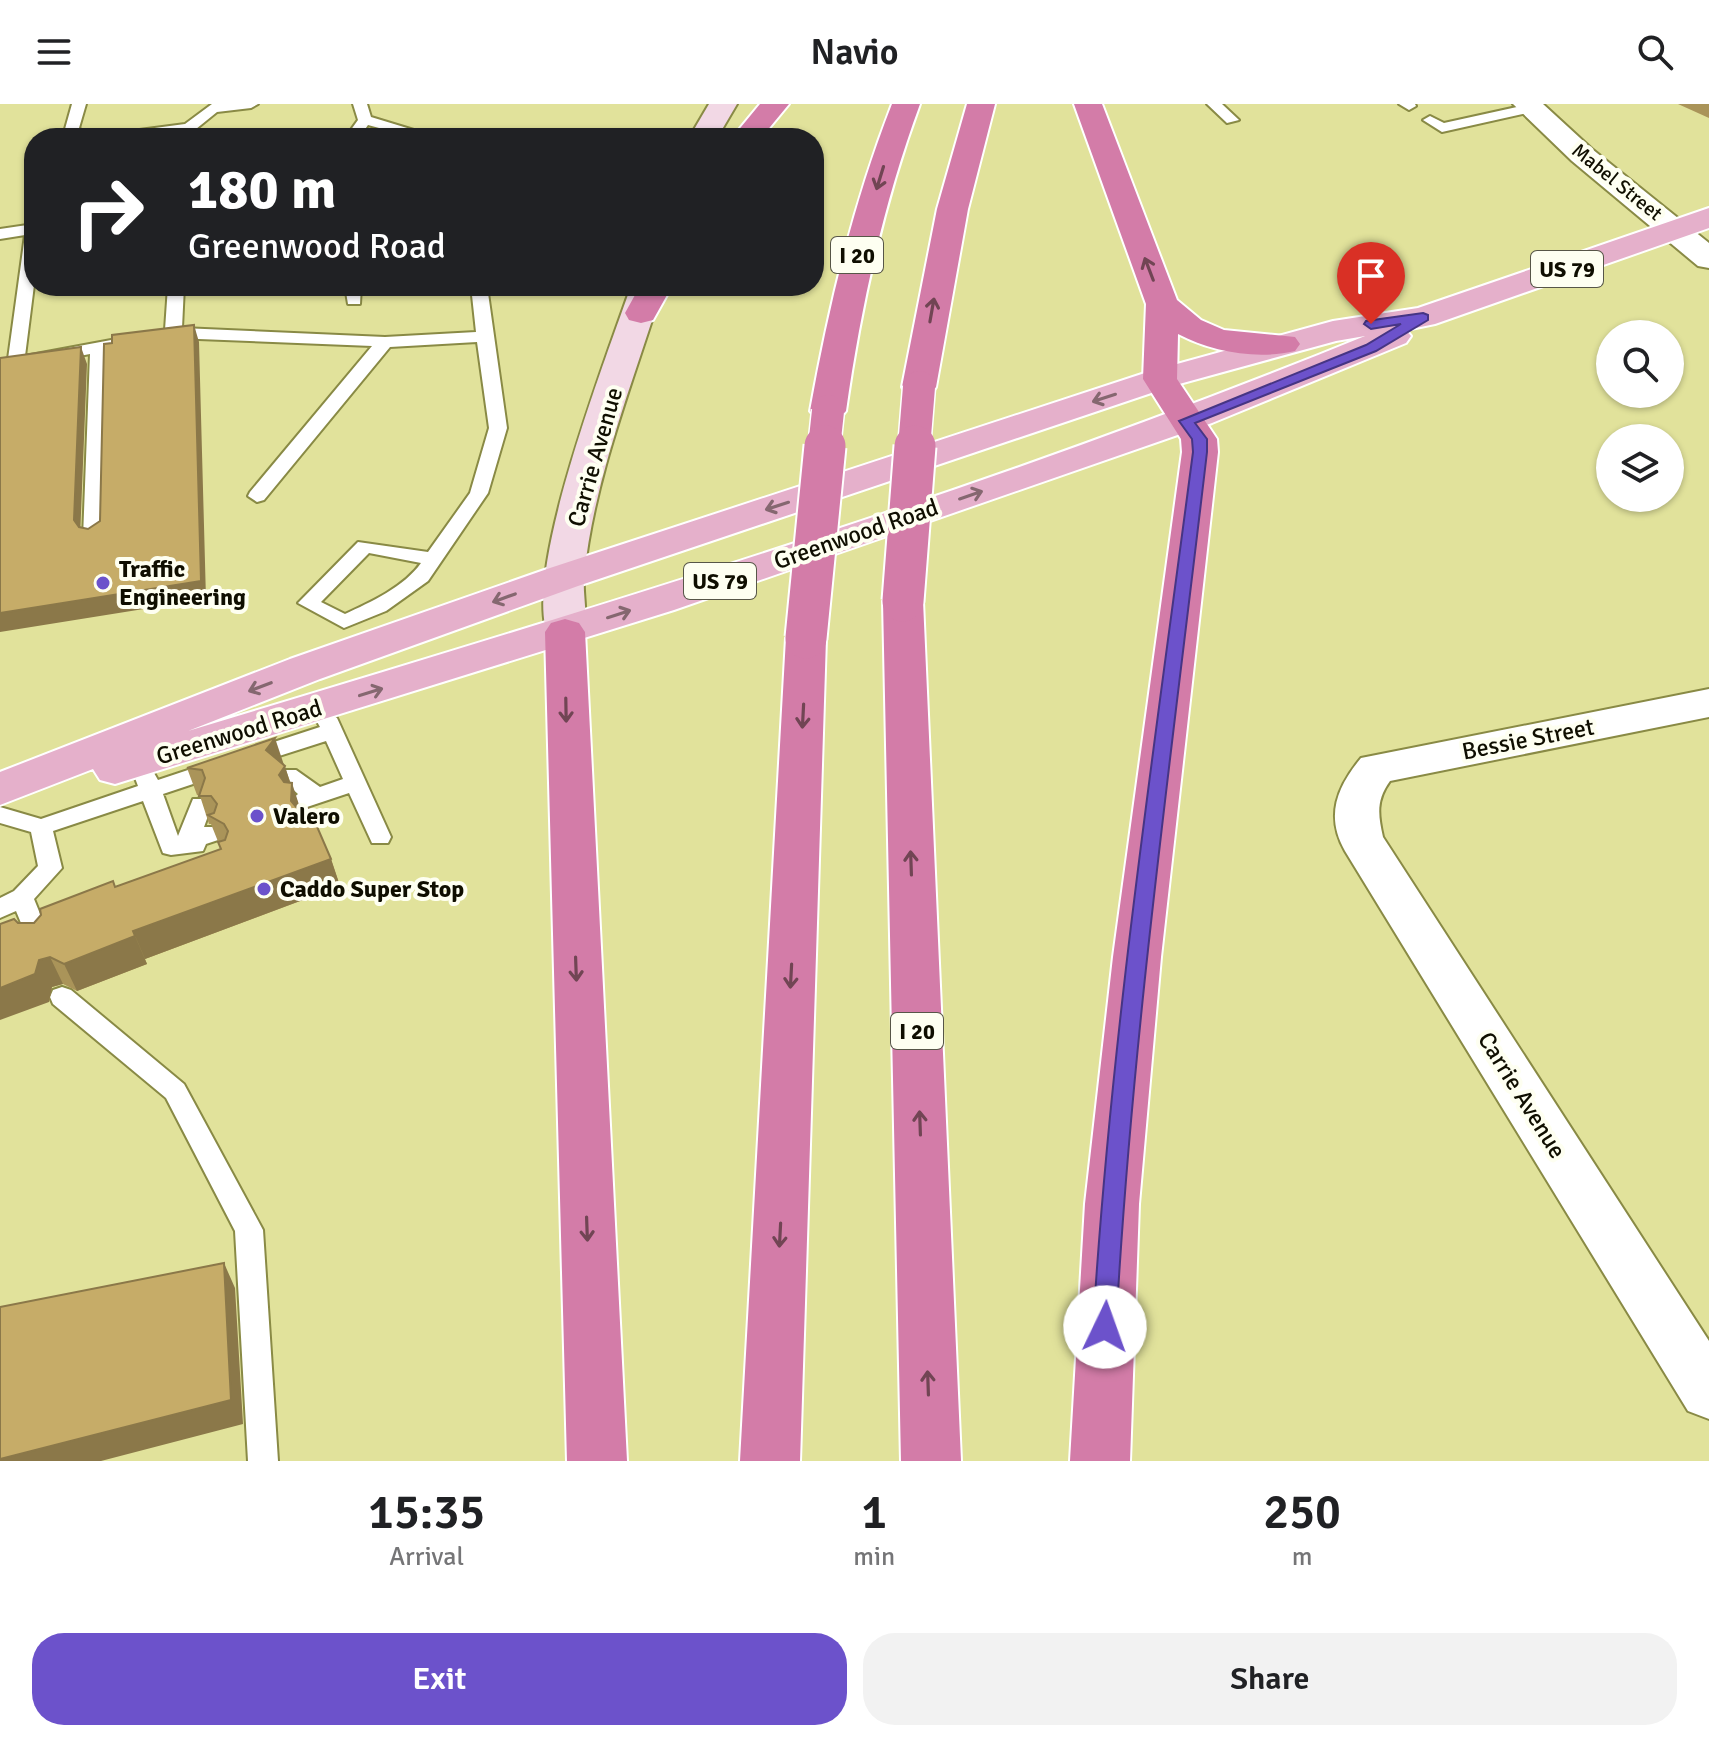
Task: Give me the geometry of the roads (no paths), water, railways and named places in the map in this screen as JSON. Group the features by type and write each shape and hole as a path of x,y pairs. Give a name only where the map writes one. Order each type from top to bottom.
{"highway":[{"path":"755,128 775,104"},
{"name":"I 20","path":"770,1461 806,638 828,411 843,314 860,243 906,104"},
{"name":"I 20","path":"931,1461 903,601 919,387 964,156 981,104"},
{"path":"1088,104 1162,304 1160,379 1199,439 1200,452 1137,957 1112,1204 1100,1461"},
{"path":"1162,304 1180,323 1208,337 1247,344 1283,344"},
{"path":"565,632 567,767 597,1461"}],"main road":[{"path":"709,128 723,104"},
{"name":"Greenwood Road","path":"0,789 134,734 564,577 1160,379 1333,331 1423,317 1709,217"},
{"name":"Carrie Avenue","path":"565,632 564,577 581,490 648,296"},
{"name":"Greenwood Road","path":"0,798 145,776 326,719 565,632 1187,421 1371,348 1423,317"}],"street":[{"name":"Mabel Street","path":"1529,106 1582,155 1709,259"},
{"name":"Bessie Street","path":"1358,792 1376,769 1709,703"},
{"name":"Carrie Avenue","path":"1358,792 1355,815 1361,839 1709,1392"}],"lane":[{"path":"72,128 79,104"},
{"path":"193,128 213,108 251,104"},
{"path":"360,104 365,120"},
{"path":"1214,104 1232,120"},
{"path":"1430,120 1442,128 1529,106"},
{"path":"359,128 365,120"},
{"path":"365,120 395,128"},
{"path":"0,234 24,231"},
{"path":"24,279 8,365 173,333 385,342 485,337"},
{"path":"173,333 175,296"},
{"path":"433,559 365,546 308,603 344,622 379,606 421,577 479,493 498,428 480,296"},
{"path":"257,496 385,342"},
{"path":"93,538 99,347"},
{"path":"326,719 380,837"},
{"path":"288,775 309,798 313,827"},
{"path":"0,815 41,827 145,776 171,847 188,841 212,844"},
{"path":"309,798 355,783"},
{"path":"188,841 201,805"},
{"path":"0,909 22,897 50,868 41,827"},
{"path":"22,897 39,941"},
{"path":"62,997 175,1091 249,1230 263,1461"}],"place":[{"name":"Traffic Engineering","path":"103,583"},
{"name":"Valero","path":"257,816"},
{"name":"Caddo Super Stop","path":"264,889"}]}
